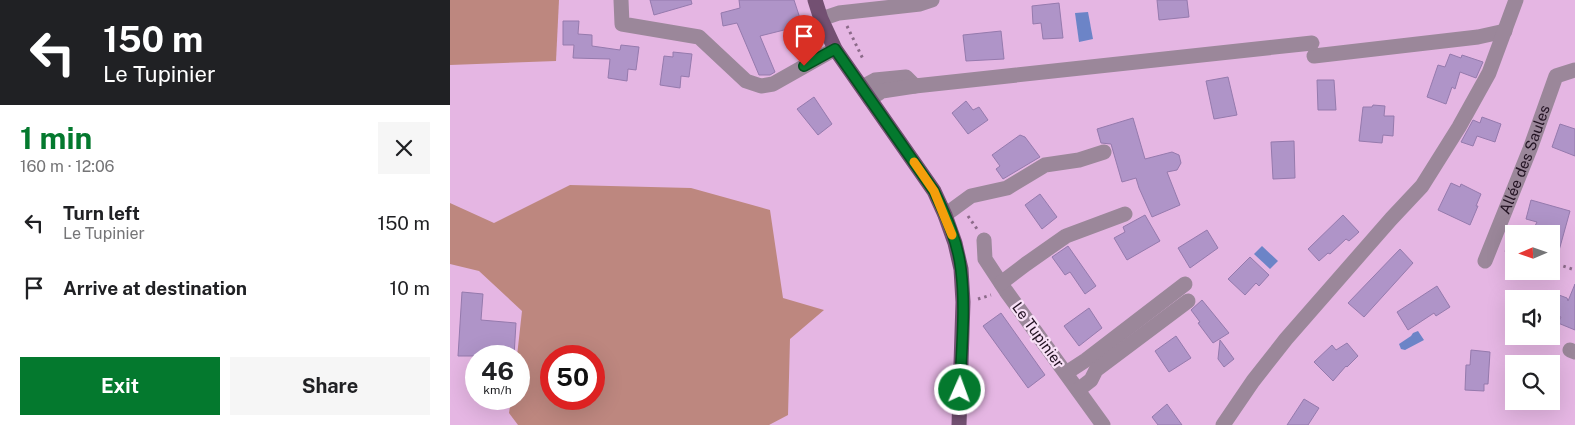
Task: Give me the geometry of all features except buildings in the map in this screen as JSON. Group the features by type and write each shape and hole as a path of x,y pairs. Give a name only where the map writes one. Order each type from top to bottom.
{"main road":[{"path":"814,0 835,49 934,191 955,242 961,269 963,302 958,425"}],"street":[{"path":"622,0 622,24 699,37 746,81 761,86 773,84 835,49"},
{"path":"821,20 838,13 920,4 932,0"},
{"path":"1223,425 1252,380 1391,219 1422,186 1460,127 1489,73 1516,0"},
{"path":"866,93 875,80 906,77 914,86 1313,49 1478,37 1505,31"},
{"name":"Allée des Saules","path":"1485,261 1530,150 1556,76 1575,70"},
{"path":"945,215 971,196 1007,188 1044,165 1080,160 1104,152"},
{"path":"1004,287 1026,264 1066,236 1125,214"},
{"name":"Le Tupinier","path":"984,240 985,259 1103,425"},
{"path":"1066,373 1086,360 1185,284"},
{"path":"1078,390 1091,380 1096,370 1188,301"}],"path":[{"path":"1560,265 1575,270"},
{"path":"963,302 1004,287"}],"shaded area":[{"path":"450,0 559,0 556,61 450,65"},
{"path":"570,185 691,188 770,210 783,298 824,310 790,339 788,415 769,425 518,425 509,413 509,410 530,410 530,345 518,345 522,311 479,271 450,264 450,203 494,223"}],"water":[{"path":"1088,12 1093,39 1079,42 1075,13"},
{"path":"1262,246 1278,261 1270,269 1254,254"},
{"path":"1418,331 1424,340 1405,350 1401,349 1399,344"}],"slow traffic":[{"path":"914,162 934,191 952,235"}],"route":[{"path":"804,66 835,49 934,191 940,203 955,242 961,269 963,302 960,390"}]}
